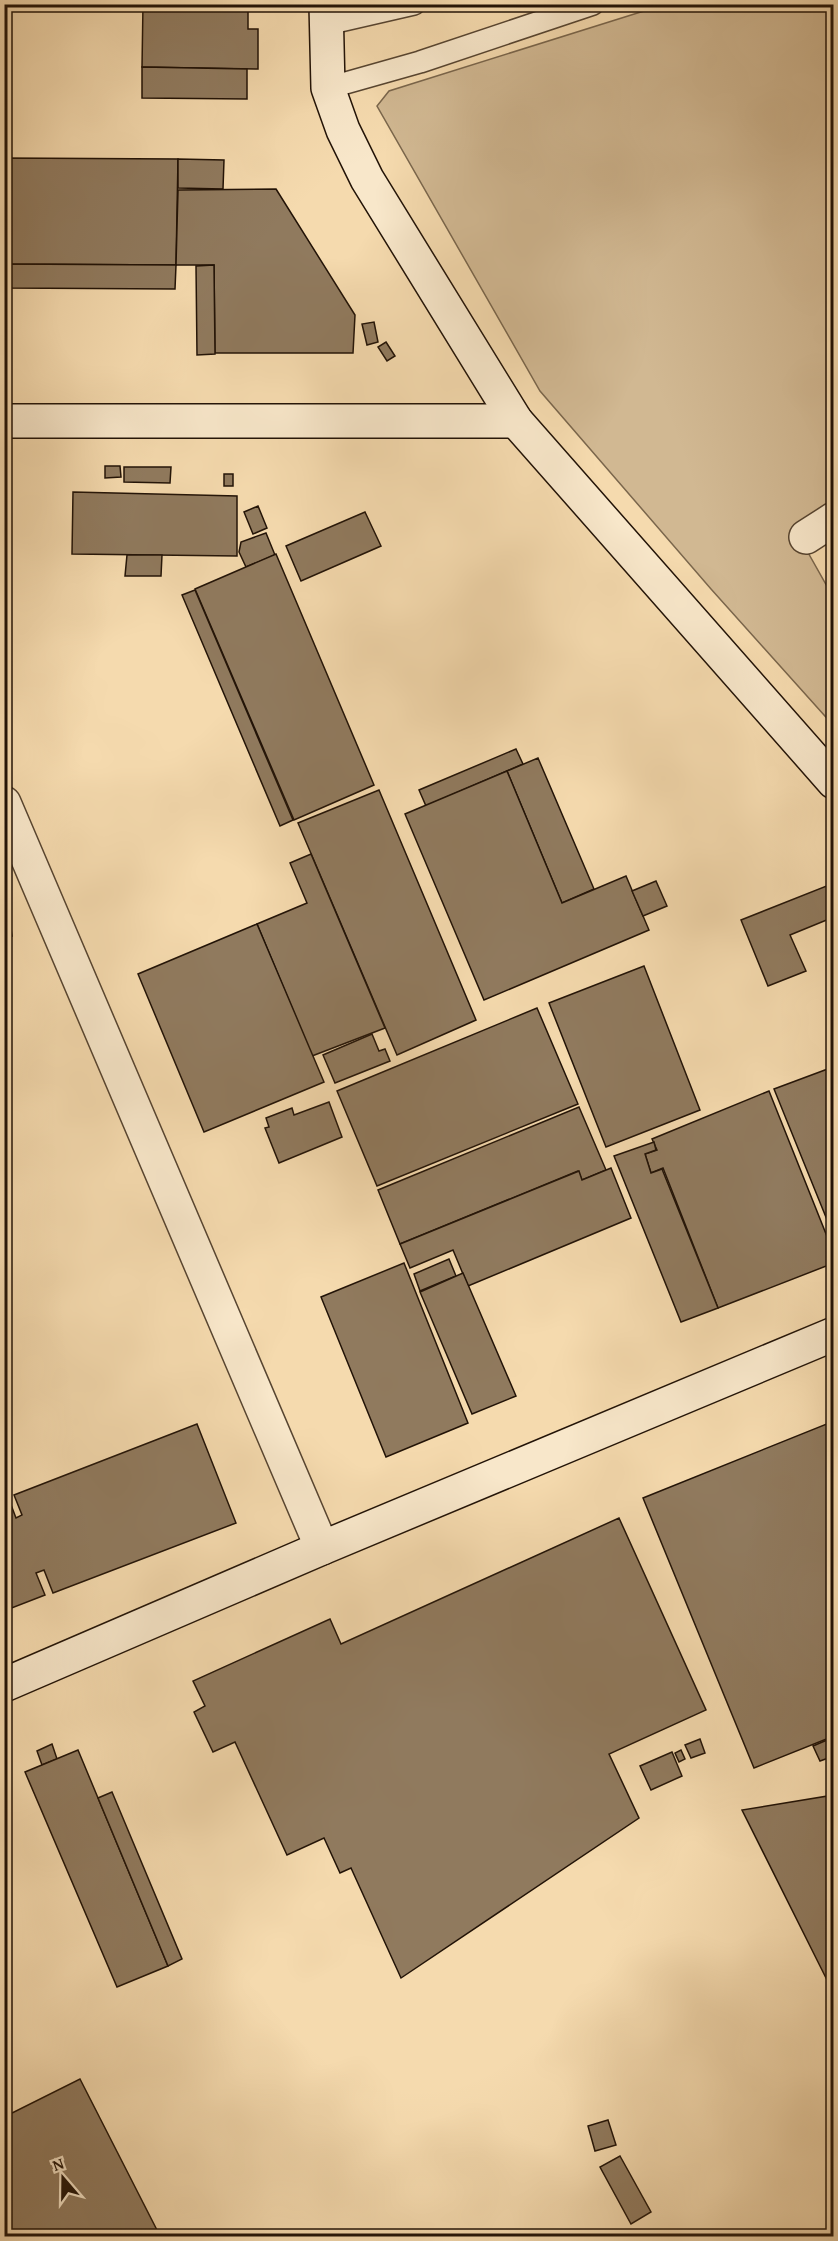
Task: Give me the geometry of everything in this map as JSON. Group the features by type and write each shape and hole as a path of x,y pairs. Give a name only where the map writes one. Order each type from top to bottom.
{"street":[{"path":"326,14 328,88 343,130 367,179 516,421 834,782"},
{"path":"4,421 516,421"},
{"path":"806,537 834,519"},
{"path":"4,803 322,1548"},
{"path":"4,1685 322,1548 834,1334"}],"lane":[{"path":"326,14 414,4"},
{"path":"328,88 420,62 593,4"}],"shaded area":[{"path":"663,5 833,5 833,508 797,533 833,597 833,725 711,589 540,391 377,106 389,91"}],"building":[{"path":"143,4 248,4 248,29 258,29 258,69 142,67"},
{"path":"142,67 247,69 247,99 142,98"},
{"path":"4,158 178,159 176,265 4,264"},
{"path":"178,159 224,160 223,189 178,188"},
{"path":"276,189 355,315 353,353 215,353 214,265 176,265 178,190"},
{"path":"4,264 176,265 175,289 4,288"},
{"path":"214,265 215,354 197,355 196,266"},
{"path":"374,322 378,342 367,345 362,324"},
{"path":"386,342 395,356 387,361 378,347"},
{"path":"105,466 120,466 121,477 105,478"},
{"path":"124,467 171,467 170,483 124,482"},
{"path":"224,474 233,474 233,486 224,486"},
{"path":"73,492 237,496 237,556 72,554"},
{"path":"258,506 267,528 253,534 244,512"},
{"path":"365,512 381,546 301,581 286,546"},
{"path":"266,533 275,555 246,567 239,552 241,542"},
{"path":"276,554 374,785 294,820 195,589"},
{"path":"127,555 162,555 161,576 125,576"},
{"path":"195,590 293,820 280,826 182,595"},
{"path":"516,749 523,764 426,806 419,790"},
{"path":"538,758 594,889 562,903 507,771"},
{"path":"507,771 562,903 626,876 649,930 484,1000 405,814"},
{"path":"379,790 476,1020 397,1055 298,823"},
{"path":"311,854 385,1028 312,1056 257,924 307,903 290,863"},
{"path":"656,881 667,906 643,916 632,891"},
{"path":"834,883 834,917 790,935 806,971 768,986 741,920"},
{"path":"4,915 9,915 12,936 4,937"},
{"path":"257,924 324,1082 204,1132 138,974"},
{"path":"644,966 700,1110 606,1147 549,1003"},
{"path":"537,1008 578,1104 377,1186 337,1091"},
{"path":"372,1034 379,1051 385,1049 390,1061 335,1083 323,1055"},
{"path":"833,1067 834,1069 834,1237 774,1089"},
{"path":"769,1091 834,1254 834,1263 718,1308 663,1168 651,1173 645,1154 657,1150 652,1139"},
{"path":"329,1102 342,1137 279,1163 265,1128 269,1127 266,1118 292,1108 294,1115"},
{"path":"579,1107 606,1170 582,1180 578,1171 400,1244 378,1190"},
{"path":"654,1142 656,1150 645,1154 651,1173 662,1169 718,1308 681,1322 614,1156"},
{"path":"611,1168 631,1218 468,1286 453,1250 410,1268 400,1244 579,1171 582,1180"},
{"path":"449,1259 456,1276 420,1291 414,1274"},
{"path":"404,1263 468,1423 386,1457 321,1297"},
{"path":"463,1273 516,1396 472,1414 420,1292"},
{"path":"834,1421 834,1736 754,1768 643,1498"},
{"path":"197,1424 236,1523 53,1593 44,1570 36,1573 45,1595 4,1611 4,1498 8,1497 16,1518 22,1515 14,1495"},
{"path":"619,1518 706,1710 609,1754 639,1818 401,1978 351,1868 340,1873 324,1838 287,1855 235,1742 213,1752 194,1712 205,1706 193,1681 330,1619 341,1644"},
{"path":"834,1737 834,1756 820,1761 813,1746"},
{"path":"700,1739 705,1753 691,1758 685,1745"},
{"path":"52,1744 57,1759 42,1765 37,1751"},
{"path":"78,1750 168,1966 117,1987 25,1772"},
{"path":"681,1750 685,1759 679,1762 675,1753"},
{"path":"672,1752 682,1776 651,1790 640,1766"},
{"path":"112,1792 182,1959 168,1966 98,1798"},
{"path":"834,1795 834,1994 742,1810"},
{"path":"80,2079 160,2236 4,2236 4,2117"},
{"path":"608,2120 616,2145 595,2151 588,2126"},
{"path":"620,2156 651,2212 631,2224 600,2167"}]}
